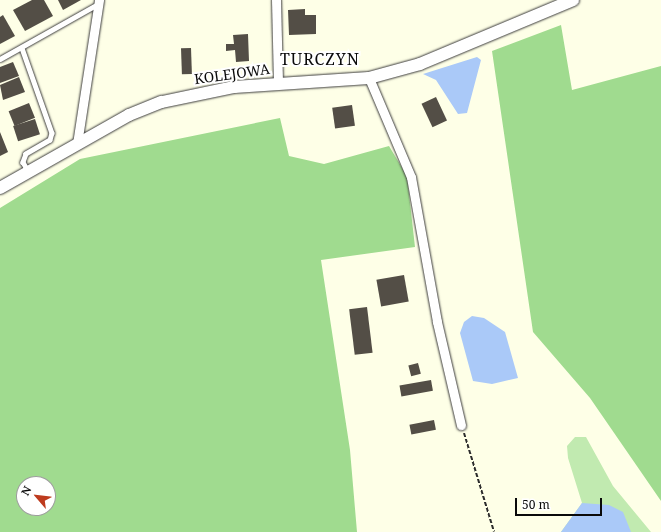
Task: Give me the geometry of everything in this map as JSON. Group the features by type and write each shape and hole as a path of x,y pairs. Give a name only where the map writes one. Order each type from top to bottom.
{"street":[{"path":"276,0 278,83"},
{"name":"KOLEJOWA","path":"0,188 129,115 162,102 192,94 278,83 369,78 420,64 573,0"},
{"path":"77,144 99,2"},
{"path":"369,78 411,177 461,425"}],"lane":[{"path":"0,59 22,48 99,2"},
{"path":"22,48 52,133 50,140 26,154 23,162 28,171"}],"path":[{"path":"461,425 494,532"}],"green space":[{"path":"561,25 572,90 661,66 661,501 590,398 533,332 492,51"},
{"path":"280,118 289,156 324,164 389,146 407,176 415,247 321,260 350,450 357,532 0,532 0,208 80,159"},
{"path":"575,437 586,437 613,486 651,532 561,532 582,503 568,458 567,446"}],"water":[{"path":"477,57 481,60 467,113 458,114 436,80 423,74"},
{"path":"472,316 484,318 505,332 518,378 492,384 473,381 460,333 464,322"},
{"path":"582,503 609,505 623,512 631,532 561,532"}],"building":[{"path":"32,0 44,0 53,16 25,31 13,10"},
{"path":"58,0 81,0 63,10"},
{"path":"305,9 305,15 316,15 316,34 289,35 288,10"},
{"path":"3,15 15,36 0,44 0,17"},
{"path":"248,34 249,61 236,62 235,50 226,51 226,44 234,44 233,35"},
{"path":"181,48 191,48 192,74 182,74"},
{"path":"13,62 19,76 0,83 0,67"},
{"path":"19,77 25,92 3,100 0,85"},
{"path":"436,97 447,121 432,127 421,104"},
{"path":"29,103 35,118 15,126 9,111"},
{"path":"352,105 355,126 335,129 332,108"},
{"path":"35,119 40,134 18,141 13,126"},
{"path":"0,132 8,152 0,156"},
{"path":"404,275 409,302 381,306 376,280"},
{"path":"367,307 373,353 355,355 349,309"},
{"path":"418,363 421,374 411,376 408,366"},
{"path":"431,380 433,391 401,396 399,386"},
{"path":"434,420 436,430 411,435 409,425"}],"district":[{"name":"TURCZYN","path":"320,59"}]}
